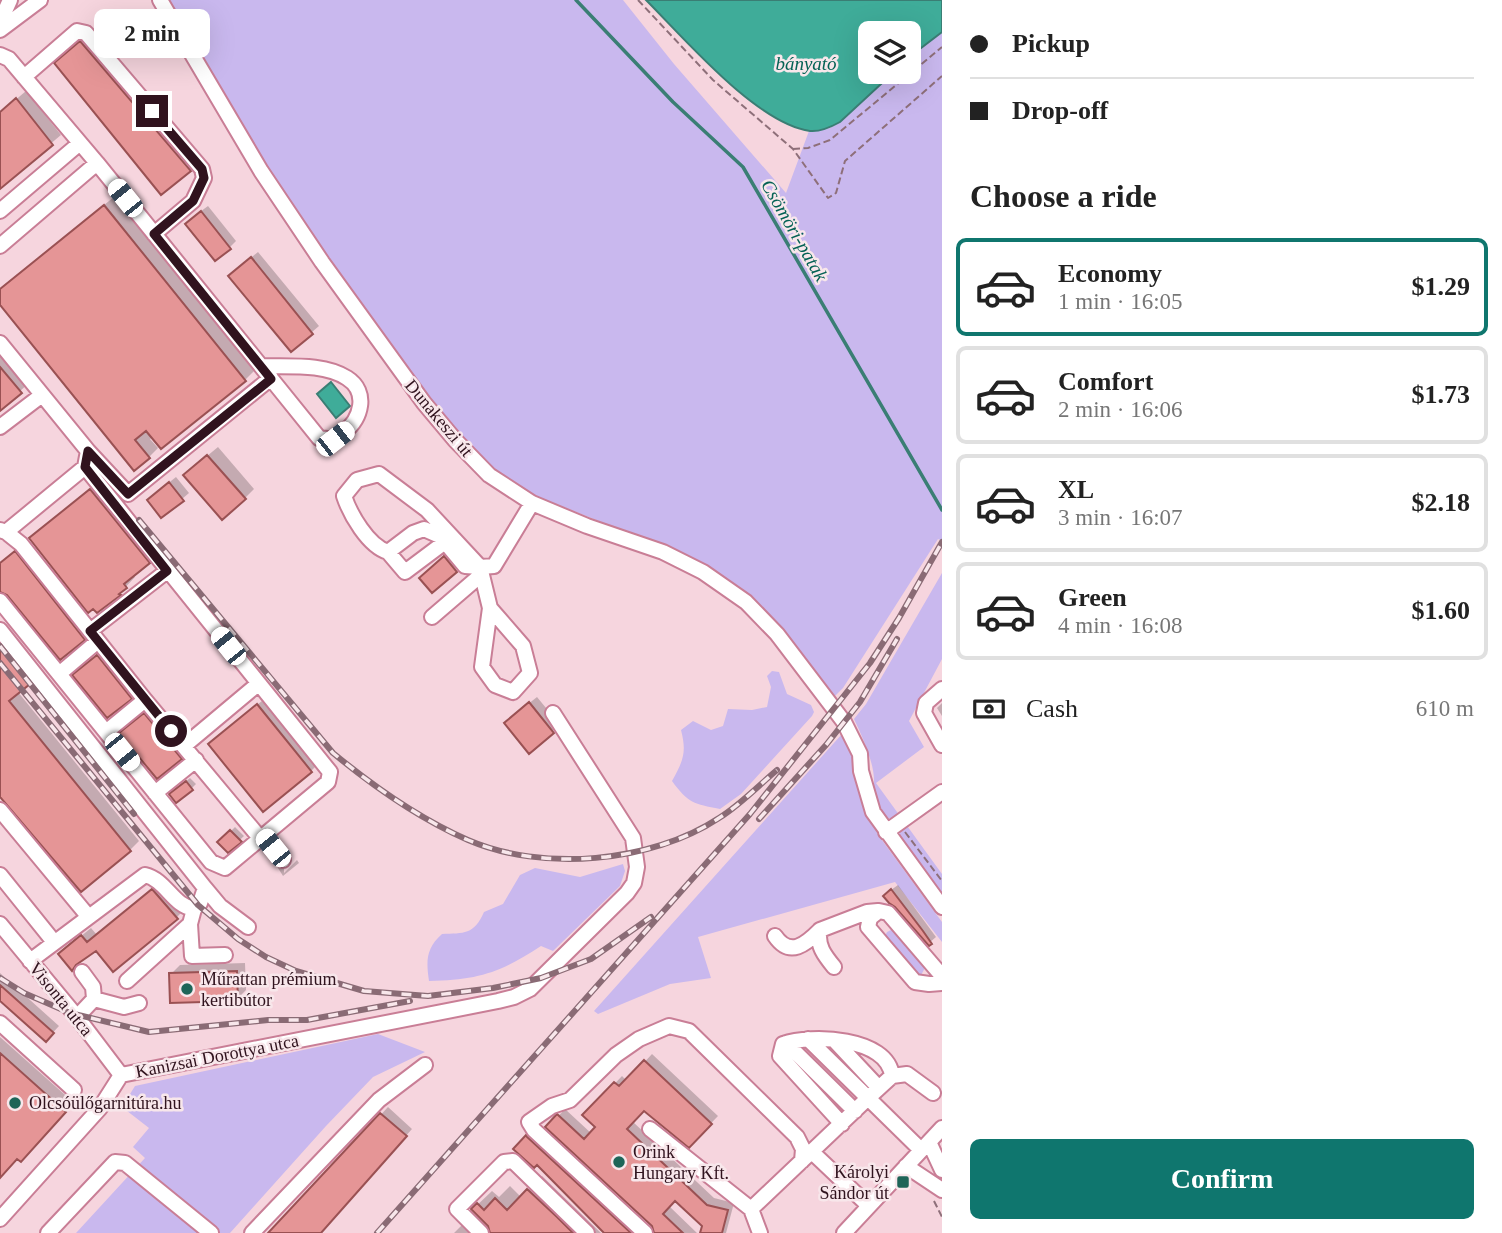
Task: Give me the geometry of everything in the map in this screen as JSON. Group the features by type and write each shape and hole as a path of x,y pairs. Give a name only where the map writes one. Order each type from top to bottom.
{"street":[{"path":"0,22 10,0"},
{"path":"0,30 40,0"},
{"name":"Dunakeszi út","path":"160,0 261,172 321,262 424,403 455,440 489,475 532,503 587,526 663,552 704,572 746,602 769,626 855,740 873,812 892,827 942,907"},
{"path":"24,77 77,31 86,33 202,169 204,178 193,201 154,234"},
{"path":"0,55 9,59 97,163 319,438 335,439 355,423 361,406 358,390 350,379 336,372 314,368 262,366"},
{"path":"0,211 80,143"},
{"path":"0,246 97,163"},
{"path":"0,343 88,451 128,494 271,379"},
{"path":"0,427 42,394"},
{"path":"88,451 85,467 3,531 21,544 145,700 283,860"},
{"path":"0,601 211,862 225,868 328,782 330,772 85,467"},
{"path":"445,542 405,572 388,552 379,549 350,514 344,496 357,480 379,474 427,510 481,570 490,608 482,667 495,685 513,692 530,673 523,646 490,608"},
{"path":"432,617 481,570 494,566 532,503"},
{"path":"388,552 412,533 424,529 440,536 466,566 481,570"},
{"path":"59,674 94,636 167,571"},
{"path":"0,630 220,906 248,927"},
{"path":"184,746 258,684"},
{"path":"942,689 926,703 924,713 942,745"},
{"path":"106,732 145,700"},
{"name":"Kanizsai Dorottya utca","path":"0,1219 100,1108 121,1075 498,1001 530,989 634,883 637,859 634,838 553,713"},
{"path":"155,793 195,760"},
{"path":"892,827 942,792"},
{"path":"0,810 88,916"},
{"path":"0,875 54,942"},
{"path":"30,961 145,875 155,877 192,916 192,956 225,955"},
{"path":"127,981 192,916 205,888"},
{"path":"880,911 870,918 868,927 890,953 915,982 942,983"},
{"path":"775,936 781,944 799,947 820,930 867,912 880,911 888,913 942,975"},
{"name":"Visonta utca","path":"0,924 121,1075"},
{"path":"820,930 818,939 824,954 834,967"},
{"path":"77,1017 94,999 93,987 82,972"},
{"path":"94,999 124,1007 139,1003"},
{"path":"0,1023 74,1090"},
{"path":"645,1233 534,1130 529,1122 552,1106 570,1100 616,1055 639,1039 669,1026 689,1031 797,1137 807,1157 869,1206"},
{"path":"842,1124 780,1056 783,1044 797,1038 850,1041 879,1053 891,1068 892,1076"},
{"path":"808,1039 873,1093 925,1146 942,1170"},
{"path":"834,1040 873,1093"},
{"path":"786,1042 855,1111"},
{"path":"252,1233 379,1100 425,1065"},
{"path":"751,1209 892,1076 907,1074 933,1093"},
{"path":"844,1233 942,1128"},
{"path":"650,1129 751,1209 760,1233"},
{"path":"481,1233 457,1209 504,1162 513,1161 587,1233"},
{"path":"48,1233 115,1162 125,1163 211,1233"},
{"path":"906,1166 942,1190"}],"path":[{"path":"638,0 713,80 793,149 828,198 836,193 845,161 942,76"},
{"path":"793,149 808,148 830,140 942,47"},
{"path":"892,827 942,881"}],"shaded area":[{"path":"168,0 623,0 674,64 786,193 809,131 830,128 840,122 881,84 921,84 921,48 942,32 942,541 938,539 843,688 835,696 787,635 749,598 664,547 536,496 492,467 457,435 328,259 269,169"},
{"path":"942,573 942,659 909,721 924,747 876,783 942,874 942,903 898,840 900,830 894,819 881,817 872,791 872,765 854,719 866,704"},
{"path":"772,671 779,672 787,694 811,705 814,712 812,716 741,794 720,809 692,801 672,781 683,757 681,730 693,721 711,730 723,726 728,709 752,710 767,707 771,687 767,676"},
{"path":"842,734 851,752 862,802 879,836 942,922 942,942 895,882 698,937 711,978 670,984 598,1014 594,1011"},
{"path":"623,864 625,871 620,886 553,951 541,946 513,963 488,973 461,979 429,981 428,955 437,939 442,934 462,933 472,929 484,912 503,904 520,875 535,868 580,877"},
{"path":"895,928 926,966 920,977 916,976 884,938 887,932"},
{"path":"378,1034 425,1052 373,1077 230,1233 76,1233 145,1158 133,1147 149,1128 122,1107 135,1086"}],"water":[{"name":"bányató","path":"646,0 942,0 942,32 921,48 921,21 858,21 858,84 881,84 840,122 822,130 810,131 789,125 767,113 722,77"},
{"path":"331,382 350,406 336,418 317,394"}],"building":[{"path":"80,41 191,171 161,195 54,63"},
{"path":"16,98 53,145 0,189 0,112"},
{"path":"104,205 246,381 161,449 146,431 135,440 150,458 134,471 0,305 0,289"},
{"path":"201,211 231,249 215,261 185,224"},
{"path":"251,257 313,334 291,352 228,276"},
{"path":"0,367 22,393 0,411"},
{"path":"207,455 246,499 222,520 183,475"},
{"path":"169,482 184,501 161,518 147,500"},
{"path":"90,489 150,563 124,584 127,588 119,594 121,595 97,613 93,609 88,613 29,538"},
{"path":"15,551 85,640 60,660 7,595 0,592 0,563"},
{"path":"444,556 457,572 432,593 419,578"},
{"path":"0,647 30,684 9,701 131,851 81,892 0,797"},
{"path":"97,655 132,699 107,718 72,675"},
{"path":"529,702 554,733 529,754 504,723"},
{"path":"257,704 312,772 263,812 208,744"},
{"path":"144,713 182,759 157,779 119,733"},
{"path":"186,781 193,790 176,803 169,794"},
{"path":"230,830 242,842 228,853 217,842"},
{"path":"152,889 178,919 113,972 96,951 72,971 58,954 81,935 87,942"},
{"path":"891,889 932,944 929,946 883,896"},
{"path":"237,971 238,1001 170,1003 169,973"},
{"path":"0,985 54,1033 46,1042 0,1001"},
{"path":"0,1053 66,1112 21,1162 17,1159 0,1178"},
{"path":"644,1060 712,1124 689,1148 644,1111 627,1129 707,1205 728,1210 722,1233 700,1233 702,1226 675,1201 663,1214 683,1233 654,1233 652,1226 545,1127 557,1114 584,1139 595,1127 582,1115 614,1082 619,1086"},
{"path":"380,1113 407,1136 321,1233 268,1233"},
{"path":"526,1135 631,1233 604,1233 537,1165 534,1168 513,1149"},
{"path":"527,1189 573,1233 490,1233 488,1226 471,1209 477,1203 484,1210 495,1198 507,1210"}],"waterway":[{"name":"Csömöri-patak","path":"576,0 673,102 743,167 942,510"}],"railway":[{"path":"139,520 333,753 398,801 468,840 497,850 562,859 629,853 662,845 719,818 777,770"},
{"path":"377,1233 750,814 870,663 942,542"},
{"path":"759,819 826,745 860,702 897,639"},
{"path":"0,646 134,814"},
{"path":"0,663 198,905 238,939 266,957 296,971 364,991 428,996 493,988 541,978 591,959 651,917"},
{"path":"0,978 24,993 70,1013 149,1032 268,1020 307,1020 410,1001"}],"place":[{"name":"Műrattan prémium kertibútor","path":"187,989"},
{"name":"Olcsóülőgarnitúra.hu","path":"15,1103"},
{"name":"Orink Hungary Kft.","path":"619,1162"},
{"name":"Károlyi Sándor út","path":"903,1182"}],"route":[{"path":"152,111 202,169 204,178 193,201 154,234 271,379 128,494 88,451 85,467 167,571 90,631 171,731"}]}
